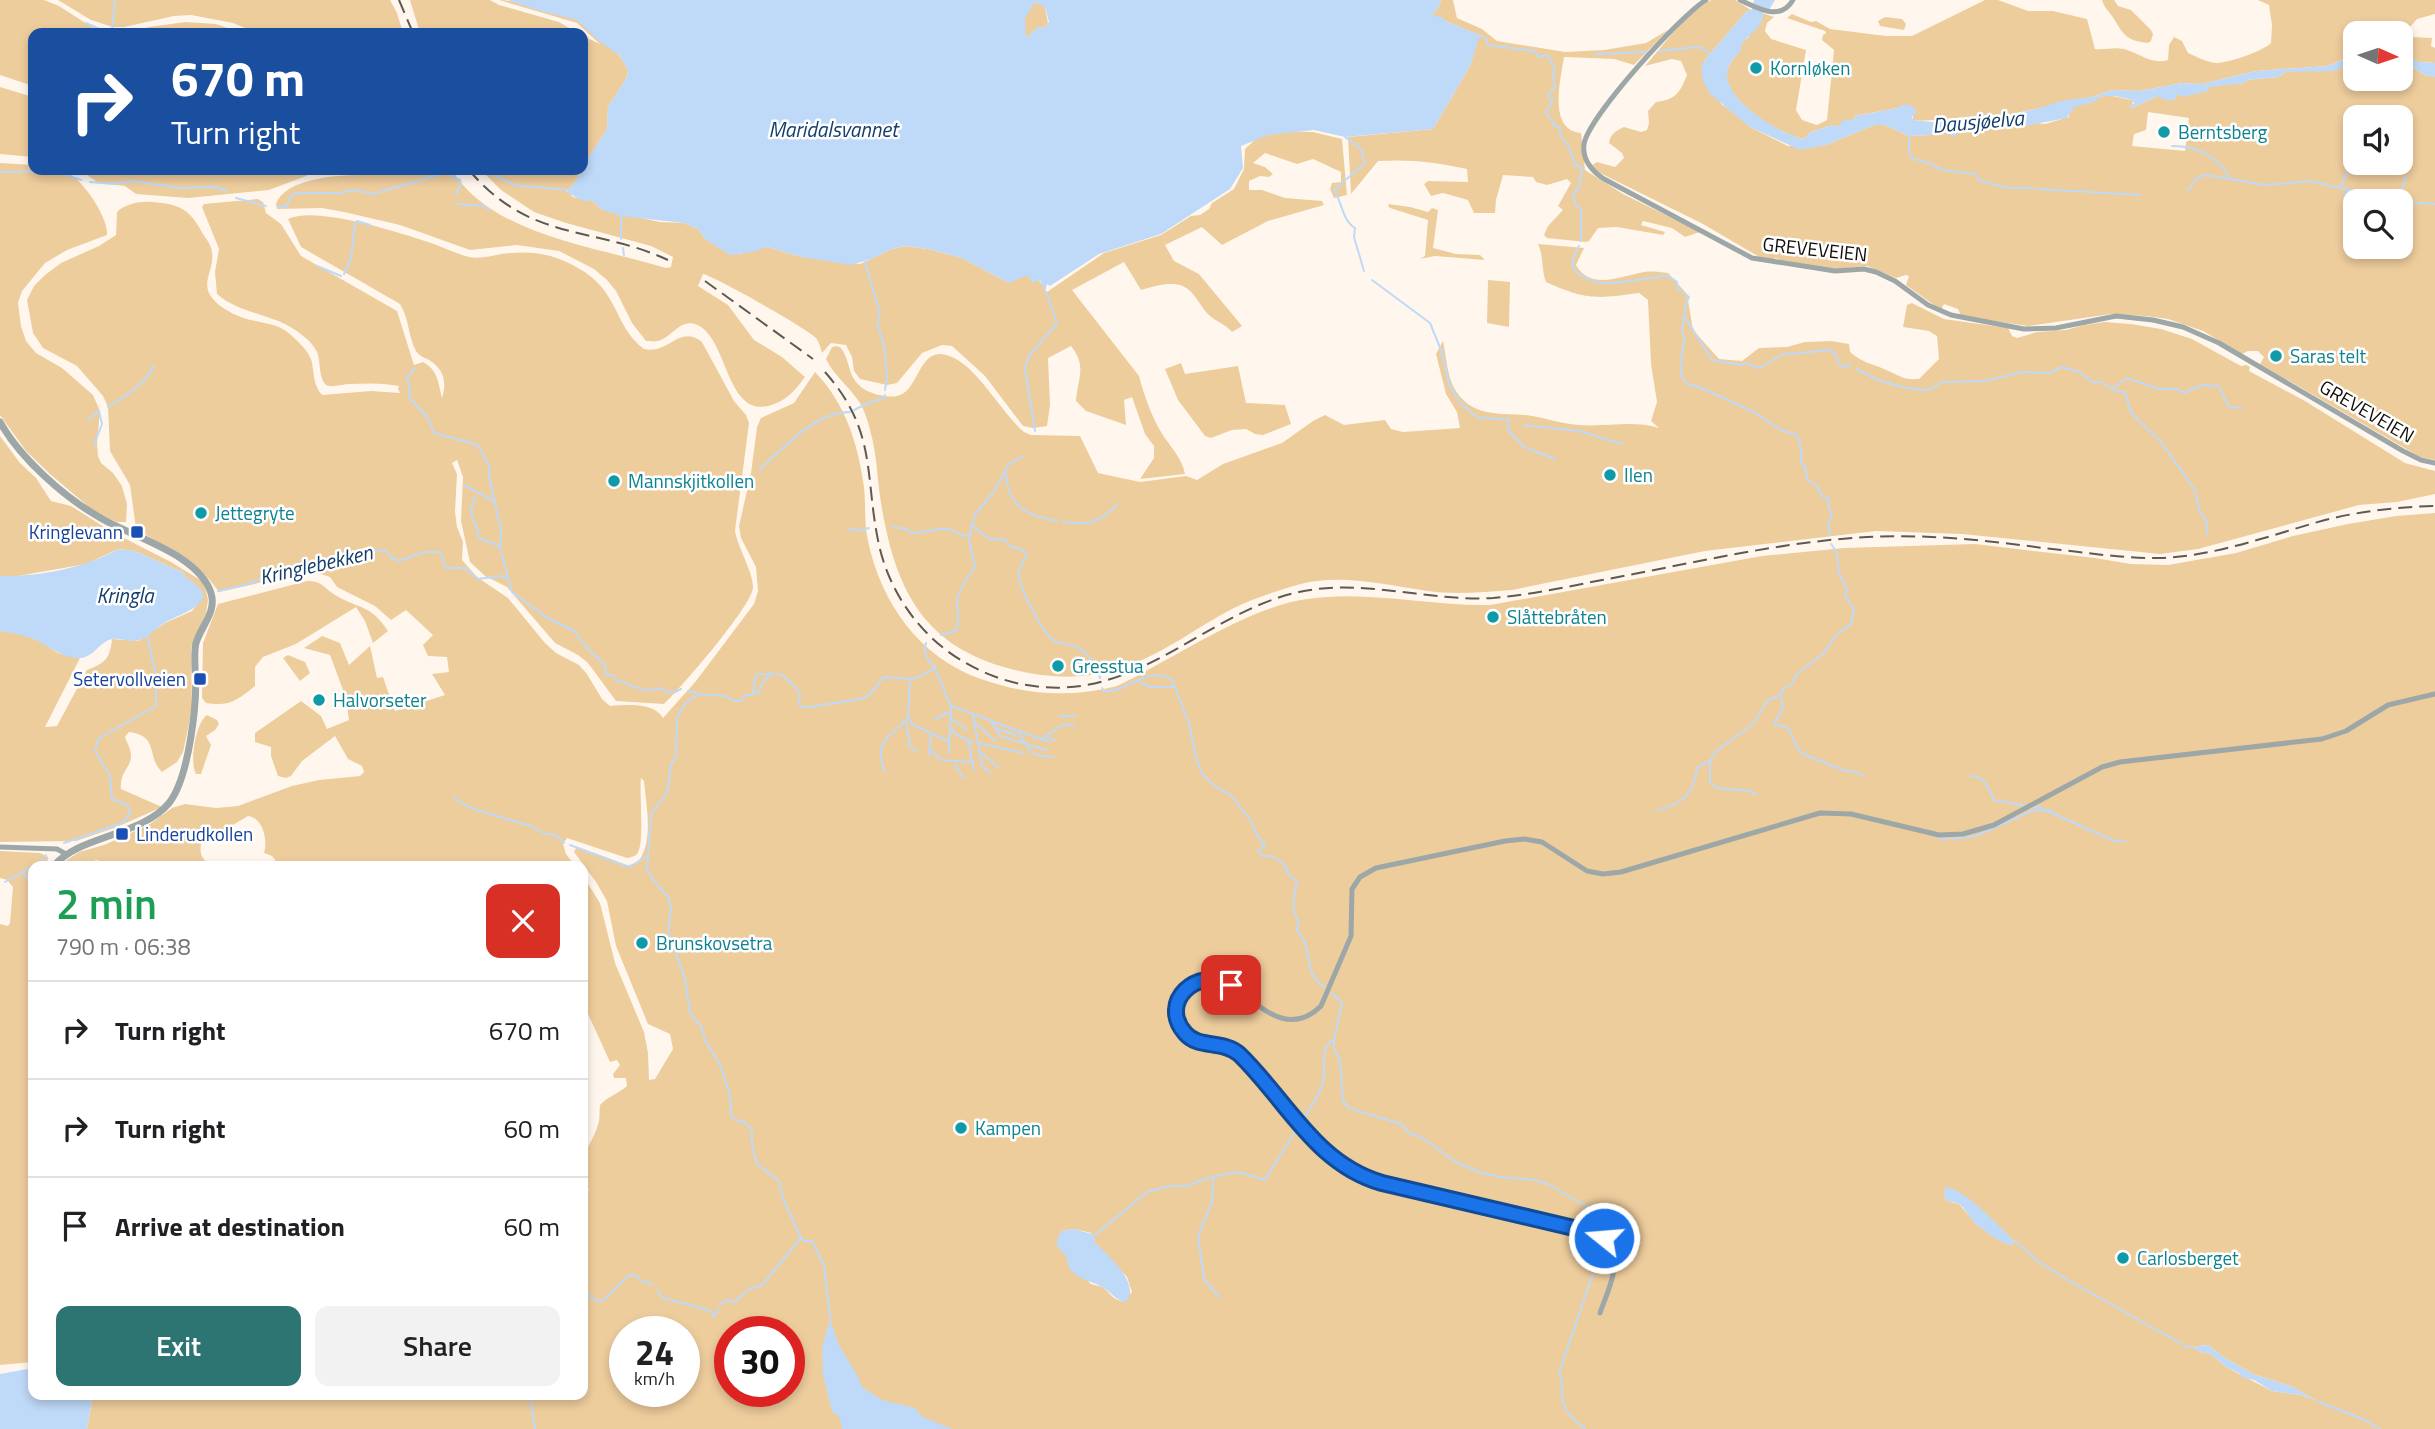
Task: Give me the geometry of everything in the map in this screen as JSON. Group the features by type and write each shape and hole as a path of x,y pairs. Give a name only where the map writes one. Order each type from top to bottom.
{"street":[{"name":"GREVEVEIEN","path":"1706,0 1693,9 1664,39 1592,125 1584,142 1585,157 1595,173 1604,179 1752,258 1835,271 1870,270 1895,281 1928,306 1951,315 2024,328 2056,328 2116,316 2183,327 2219,343 2403,451 2421,460 2435,463"},
{"path":"1740,0 1765,10 1780,12 1793,0"},
{"path":"0,422 21,452 66,494 103,520 155,543 181,559 204,580 212,595 210,615 195,650 196,695 193,728 172,798 150,819 66,854 59,861"},
{"path":"1600,1313 1615,1264 1614,1252 1608,1240 1595,1233 1382,1183 1345,1168 1314,1139 1239,1054 1228,1046 1196,1041 1183,1031 1178,1024 1176,1009 1185,990 1199,981 1220,980 1276,1017 1294,1020 1313,1013 1321,1006 1349,942 1352,930 1352,889 1360,877 1377,868 1524,839 1550,846 1593,873 1621,872 1826,812 1850,814 1939,835 1963,834 2005,820 2102,767 2141,758 2322,739 2346,731 2388,705 2435,694"},
{"path":"0,847 57,849 66,854"}],"shaded area":[{"path":"0,0 44,0 59,6 93,28 28,28 28,84 0,75"},
{"path":"58,0 390,0 402,28 245,28 191,15 124,27 113,27 91,20"},
{"path":"410,0 490,0 559,22 569,28 418,28"},
{"path":"499,0 540,7 579,20 607,42 628,70 627,77 608,107 607,129 588,159 588,38 600,44 588,33 588,28 582,28 577,23"},
{"path":"1441,0 1453,0 1457,18 1482,29 1497,41 1565,52 1604,50 1646,43 1668,30 1634,65 1614,59 1564,57 1559,89 1560,113 1570,130 1581,133 1585,170 1623,194 1700,232 1685,237 1672,228 1643,221 1641,225 1665,232 1663,235 1617,227 1598,228 1586,242 1547,238 1544,235 1548,226 1563,210 1558,206 1571,183 1567,179 1547,185 1536,182 1533,177 1503,175 1495,213 1474,213 1468,200 1443,193 1431,196 1424,184 1428,181 1468,182 1467,169 1422,162 1378,161 1351,194 1348,137 1433,129 1470,66 1479,35 1431,15"},
{"path":"1711,0 1735,0 1751,10 1746,12 1704,61 1721,104 1750,127 1788,146 1826,145 1874,125 1885,125 1909,136 1973,128 2000,121 2019,127 2045,124 2069,117 2070,108 2104,96 2133,100 2132,108 2158,96 2278,77 2286,72 2343,67 2343,91 2413,91 2413,68 2425,75 2435,77 2435,460 2420,457 2260,364 2264,357 2258,351 2242,354 2203,331 2168,319 2146,316 2111,314 2028,326 1961,316 1958,309 1944,304 1941,310 1906,285 1909,276 1906,275 1896,278 1867,266 1836,269 1785,262 1776,258 1761,258 1703,224 1602,174 1591,166 1597,162 1615,167 1624,158 1622,153 1609,143 1612,135 1624,127 1641,132 1647,130 1648,111 1656,102 1672,97 1682,87 1687,75 1681,61 1672,59 1645,66 1692,14","holes":["2148,112 2189,118 2185,151 2132,146 2134,134 2146,130"]},
{"path":"1985,0 1998,0 2028,11 2053,11 2087,19 2095,49 2124,49 2151,60 2162,61 2168,60 2169,45 2174,37 2182,41 2188,53 2216,63 2245,56 2271,43 2269,5 2258,0 2435,0 2435,14 2417,19 2413,24 2413,21 2343,21 2343,59 2328,66 2256,71 2202,84 2182,83 2140,91 2112,90 2092,97 1997,117 1913,120 1913,116 1898,108 1855,116 1853,120 1838,127 1832,125 1811,132 1804,139 1782,131 1756,116 1735,96 1729,85 1728,70 1742,42 1748,38 1762,13 1774,17 1767,23 1765,31 1771,39 1806,50 1796,110 1802,120 1817,125 1827,120 1834,50 1822,40 1825,31 1787,18 1792,14 1811,22 1816,21 1830,29 1886,36 1912,36"},
{"path":"2102,0 2114,0 2118,6 2131,10 2151,30 2151,41 2141,42 2127,37"},
{"path":"1039,2 1045,7 1048,23 1044,28 1038,27 1026,38 1026,15 1033,3"},
{"path":"1885,17 1902,19 1906,24 1904,30 1880,26 1878,21"},
{"path":"186,22 216,24 227,28 146,28"},
{"path":"2413,37 2432,38 2435,63 2413,59"},
{"path":"0,87 28,95 28,157 0,154"},
{"path":"1280,131 1313,132 1342,139 1347,195 1334,198 1330,189 1332,183 1341,182 1341,172 1313,159 1297,164 1265,153 1253,163 1265,167 1273,174 1249,181 1249,190 1262,190 1285,198 1322,201 1324,205 1268,221 1222,245 1202,227 1165,245 1174,261 1199,274 1242,326 1232,332 1210,316 1184,287 1166,284 1141,290 1124,262 1072,290 1139,376 1154,419 1178,457 1185,474 1140,479 1154,458 1154,446 1145,434 1132,397 1124,400 1126,425 1086,411 1076,401 1080,366 1071,346 1048,358 1050,405 1047,426 1033,428 1023,426 985,376 952,346 942,345 922,353 897,383 887,385 860,379 854,371 852,357 846,345 831,343 822,353 817,340 809,333 780,314 703,274 698,286 728,305 754,340 782,357 805,377 780,402 768,406 754,406 743,399 735,387 706,331 689,323 667,337 646,341 607,280 594,269 559,251 517,245 470,250 400,225 322,208 277,209 276,204 281,195 290,188 327,177 456,175 470,192 493,210 520,224 579,245 666,268 671,267 673,257 651,246 534,212 501,190 486,175 579,175 567,191 573,197 592,201 603,210 660,222 684,223 698,229 705,239 740,254 767,247 802,257 860,264 905,246 962,258 1009,283 1031,268 1047,292 1104,253 1161,235 1191,216 1200,215 1209,209 1212,203 1234,189 1244,169 1245,149 1257,138"},
{"path":"0,163 28,165 28,175 71,175 92,197 103,218 107,235 67,250 45,263 22,291 18,303 26,341 36,353 62,368 93,395 100,411 98,456 122,486 127,504 126,522 117,522 96,513 50,474 26,451 0,415"},
{"path":"87,175 308,175 269,190 188,198 136,194 125,186 97,182"},
{"path":"258,199 263,202 266,213 281,224 301,256 397,311 414,365 423,362 432,369 437,377 442,398 444,382 441,372 416,351 400,304 301,247 288,219 301,216 339,218 420,239 469,257 522,252 550,256 591,277 609,297 634,340 644,349 660,348 687,336 702,342 749,423 735,531 753,588 741,612 728,629 664,704 616,701 588,663 555,643 507,587 485,576 470,562 461,521 463,477 457,460 452,463 457,474 455,512 463,542 462,560 477,577 508,598 556,653 579,665 602,699 610,706 646,707 653,709 663,718 696,681 754,604 758,591 756,567 741,538 739,526 751,473 757,427 761,418 794,403 815,372 835,397 849,425 861,471 867,534 874,564 893,606 906,625 939,657 959,670 1015,689 1048,693 1082,692 1117,686 1235,623 1284,604 1307,599 1353,596 1490,605 1762,556 1844,548 1975,544 2131,564 2168,565 2236,553 2293,536 2348,524 2435,513 2435,1429 87,1429 92,1400 588,1400 588,1148 599,1121 600,1105 627,1086 626,1078 614,1078 613,1074 620,1065 617,1060 610,1062 588,1014 588,884 600,903 615,963 644,1032 649,1080 655,1079 673,1049 670,1034 648,1024 616,946 607,901 588,871 588,861 581,861 574,852 576,848 581,848 627,865 636,864 646,846 647,836 644,781 641,778 641,840 637,854 627,858 567,838 563,844 571,861 276,861 264,853 265,842 261,825 248,816 201,844 202,857 206,861 66,861 79,852 104,845 150,824 172,808 185,804 216,808 238,806 292,786 360,776 364,772 362,766 348,759 335,736 302,761 291,776 286,778 278,776 271,756 271,747 255,742 255,733 301,701 321,716 327,729 349,720 346,698 330,655 304,648 322,636 340,643 349,665 370,646 377,678 383,677 395,711 445,695 432,674 449,672 447,657 428,656 423,645 433,635 406,610 391,620 375,606 337,587 330,577 312,571 219,592 191,561 136,528 130,485 110,451 108,407 103,396 77,366 43,348 33,333 27,300 34,286 61,263 116,235 117,212 120,209 138,203 162,203 177,206 189,213 209,243 212,259 207,288 213,299 233,313 279,327 293,337 309,355 315,382 322,395 371,391 400,393 399,386 387,384 325,384 317,352 311,343 293,328 237,307 217,294 215,272 219,249 202,207 204,204","holes":["1944,1195 1990,1219 2015,1242 1977,1225 1959,1204 1947,1201","1074,1229 1091,1233 1094,1242 1127,1277 1132,1292 1123,1302 1114,1298 1103,1287 1091,1284 1064,1252 1061,1231","2208,1345 2253,1374 2293,1387 2317,1401 2301,1395 2272,1391 2226,1367 2211,1354 2192,1347"]},
{"path":"1389,204 1428,212 1432,208 1438,210 1433,248 1456,254 1480,255 1485,260 1435,256 1420,259 1425,256 1428,220 1390,208"},
{"path":"1538,244 1584,248 1576,265 1582,273 1598,280 1644,272 1668,273 1687,294 1693,330 1719,359 1742,361 1759,348 1831,341 1849,344 1850,352 1864,361 1902,377 1919,379 1939,359 1937,336 1929,331 1903,327 1907,305 1912,303 1944,319 2008,328 2012,336 2017,338 2037,332 2066,330 2104,322 2161,329 2192,339 2241,366 2250,367 2249,371 2305,401 2405,463 2435,471 2435,494 2397,502 2359,505 2198,549 2160,554 1962,534 1876,531 1705,551 1512,590 1449,593 1362,581 1313,582 1240,605 1167,648 1125,667 1083,676 1054,676 1011,669 980,659 934,629 918,609 905,587 887,534 874,448 865,414 857,399 826,359 832,347 841,348 858,384 872,393 892,397 907,390 927,360 934,355 942,354 954,358 972,372 1024,432 1031,435 1080,436 1098,473 1140,482 1186,476 1197,480 1223,464 1282,443 1325,415 1344,425 1385,420 1391,429 1403,432 1460,428 1457,412 1446,394 1436,354 1443,341 1454,388 1468,404 1477,409 1572,424 1640,424 1659,428 1651,421 1657,402 1651,364 1648,300 1639,293 1601,297 1582,295 1546,282"},
{"path":"1488,280 1510,282 1509,327 1487,323"},
{"path":"1181,363 1185,374 1238,366 1246,403 1285,405 1291,424 1263,435 1246,429 1232,430 1211,438 1205,436 1178,400 1165,369"},
{"path":"0,436 20,463 36,478 51,501 71,506 112,532 202,581 208,600 206,613 191,648 192,706 183,752 177,762 162,772 145,738 129,732 125,737 131,759 122,778 121,789 162,807 76,841 0,842 0,631 20,633 58,653 80,658 45,727 57,726 87,670 108,656 112,639 138,641 165,623 192,611 203,597 197,586 185,577 184,573 135,551 118,549 86,564 18,576 0,576"},
{"path":"307,581 321,584 337,596 370,612 388,631 373,643 365,621 356,607 296,644 263,657 255,667 255,686 238,699 221,704 206,703 202,698 203,643 218,604"},
{"path":"288,655 305,662 310,673 300,681 283,658"},
{"path":"207,715 219,724 206,736 211,745 201,774 196,774 193,761 195,743 200,725"},
{"path":"0,851 40,853 48,857 48,861 28,861 28,1362 0,1365 0,924 8,926 10,923 13,887 7,880 0,878"}],"water":[{"name":"Maridalsvannet","path":"508,0 1441,0 1432,15 1480,35 1470,66 1433,129 1345,137 1314,130 1268,135 1241,146 1243,168 1230,189 1161,234 1099,254 1050,286 1047,284 1045,292 1040,280 1033,283 1025,276 1009,283 962,258 905,246 851,265 802,257 767,247 730,255 705,239 698,229 684,223 621,216 603,210 592,201 583,201 568,193 579,175 588,175 588,158 607,129 608,107 627,77 628,70 619,55 600,42 577,20","holes":["1035,2 1045,7 1049,22 1044,28 1038,27 1026,38 1025,18"]},
{"name":"Dausjøelva","path":"1754,0 1775,0 1769,10 1764,9 1761,23 1731,62 1727,74 1730,86 1738,99 1764,121 1804,139 1811,132 1832,125 1838,127 1843,120 1853,120 1855,116 1904,105 1915,108 1913,120 1932,122 1985,115 1997,117 2061,101 2092,97 2112,90 2140,91 2182,83 2202,84 2256,71 2328,66 2343,60 2343,67 2334,71 2286,72 2278,77 2209,87 2207,91 2183,97 2177,94 2175,100 2165,100 2158,96 2132,108 2130,105 2134,104 2133,100 2102,96 2091,103 2070,108 2076,110 2071,111 2067,118 2019,127 1999,121 1993,125 1958,129 1957,135 1953,137 1944,130 1929,135 1909,136 1885,125 1874,125 1826,145 1800,150 1750,127 1710,94 1703,81 1701,68 1704,61 1746,12 1752,9"},
{"path":"2413,59 2435,63 2435,77 2425,75 2413,67"},
{"name":"Kringla","path":"118,549 135,551 184,573 185,577 197,585 203,598 192,609 166,622 143,639 112,639 90,655 81,658 63,655 27,637 0,631 0,576 61,570"},
{"path":"1945,1187 1961,1193 1981,1209 2013,1240 2013,1245 1993,1237 1974,1222 1959,1204 1947,1201 1944,1195"},
{"path":"1074,1229 1095,1235 1094,1242 1114,1261 1125,1277 1129,1285 1128,1300 1123,1302 1071,1270 1067,1258 1056,1244 1061,1231"},
{"path":"828,1325 833,1327 862,1387 882,1400 915,1408 921,1416 952,1429 842,1429 839,1416 832,1412 823,1375 822,1349"},
{"path":"2208,1345 2253,1374 2293,1387 2319,1402 2301,1395 2272,1391 2254,1380 2241,1377 2211,1354 2191,1347"},
{"path":"28,1369 28,1400 92,1400 87,1429 0,1429 0,1374"}],"waterway":[{"path":"112,28 115,0"},
{"path":"86,23 97,28"},
{"path":"1480,35 1486,39 1488,45 1534,51 1539,57 1547,55 1555,68 1555,88 1548,94 1553,100 1546,113 1553,125 1559,127 1575,165 1582,168 1579,188 1573,194 1575,204 1581,209 1581,241"},
{"path":"1659,51 1696,47 1711,55"},
{"path":"1595,54 1646,52"},
{"path":"1909,135 1909,153 1913,159 1942,170 1976,174 1979,180 2008,188 2033,188"},
{"path":"1345,137 1361,149 1365,163 1334,190 1347,220 1355,228 1354,237 1364,271"},
{"path":"2172,146 2199,150 2213,158 2231,179"},
{"path":"0,172 28,171"},
{"path":"66,175 81,180"},
{"path":"278,207 286,207 291,196 298,193 339,193 356,190 373,194 438,175"},
{"path":"449,175 460,180 456,195"},
{"path":"494,175 515,185 568,190"},
{"path":"2187,190 2196,178 2206,175 2265,185 2310,181 2345,189"},
{"path":"2341,186 2346,175"},
{"path":"2402,189 2406,176"},
{"path":"90,182 114,184 132,181 180,188 217,187 227,192"},
{"path":"2037,189 2140,195"},
{"path":"236,198 266,206"},
{"path":"2413,203 2435,204"},
{"path":"457,204 483,206 489,210"},
{"path":"621,216 621,239"},
{"path":"344,274 351,258 355,224 357,221 370,225"},
{"path":"1579,246 1573,265 1576,272 1588,280 1615,283 1665,276 1677,282 1678,289 1689,297 1682,331 1685,339 1681,376 1687,384 1752,411 1781,430 1797,435 1801,464 1805,465 1807,480 1817,486 1822,496 1829,499 1832,516 1828,523 1830,535"},
{"path":"623,248 624,255"},
{"path":"865,262 880,313 877,322 884,346 887,376 885,390"},
{"path":"317,266 341,276"},
{"path":"1372,280 1430,323 1441,350 1450,387 1461,404 1477,417 1509,420 1508,430 1524,447 1555,459"},
{"path":"1035,431 1025,368 1029,356 1057,323 1046,292"},
{"path":"1685,317 1712,360 1741,365 1746,363 1759,368 1785,353 1829,350 1835,353 1838,363 1843,367 1851,365"},
{"path":"108,407 140,384 154,366"},
{"path":"1856,369 1901,387 1925,390 1942,382 1985,381 2022,372 2049,373 2062,367 2080,372 2092,382 2101,382 2115,391 2125,392 2131,413 2161,442 2195,490 2199,510 2207,522 2207,534"},
{"path":"414,369 407,377 409,397 428,418 434,433 478,445 490,468 489,476 501,530 500,548 512,592 546,617 574,631 604,664 606,675 613,675 616,680 642,689 657,688 673,693 681,689"},
{"path":"2113,388 2127,378 2159,389 2176,389 2186,393 2201,386 2214,386 2219,387 2229,407 2241,408"},
{"path":"854,410 884,398 885,395"},
{"path":"88,419 99,411 102,424 94,445"},
{"path":"759,470 812,425 824,418 850,412"},
{"path":"1524,425 1579,431 1622,444"},
{"path":"941,635 956,631 958,599 975,567 969,540 974,516 995,490 1009,464 1023,456"},
{"path":"1006,474 1011,495 1021,508 1057,521"},
{"path":"464,485 494,501"},
{"path":"475,498 471,510 479,538 500,546"},
{"path":"1063,522 1093,522 1117,505"},
{"path":"971,524 989,539 1005,540 1011,547 1019,548 1027,554 1019,579 1037,619 1053,640 1074,646 1087,654 1097,668 1100,678"},
{"path":"892,527 907,529 910,533 949,529 962,536 970,534"},
{"path":"847,528 859,531 869,528"},
{"path":"1656,810 1682,800 1690,792 1699,766 1710,761 1716,751 1752,725 1768,700 1781,695 1782,690 1792,684 1797,674 1824,653 1837,634 1851,624 1854,609 1845,596 1847,589 1839,573 1836,551 1831,544"},
{"name":"Kringlebekken","path":"218,591 246,585 276,572 303,572 331,560 343,561 368,550 387,551 392,558 399,561 424,552 439,552 445,568 465,568 478,579 506,577"},
{"path":"64,843 122,823 130,814 128,805 112,799 110,776 95,751 99,738 156,706 156,676 147,635"},
{"path":"753,692 756,675 771,673 791,682 800,694 799,704 803,708 861,699 868,696 884,677 910,679 922,676 934,668 924,650 926,643"},
{"path":"935,669 951,706 949,753"},
{"path":"770,675 759,692 743,697 741,701 734,701 726,696 699,694 685,704 677,718 676,756 671,765 667,793 651,814 647,869 668,897 671,908 668,932 685,979 690,1013 701,1026 706,1042 720,1065 730,1095 731,1115 734,1119 746,1123 752,1131 752,1146 757,1164 779,1181 783,1199 801,1238 804,1241 812,1241 824,1266 831,1325"},
{"path":"1102,688 1104,691 1122,688 1154,675 1172,680 1189,723 1202,774 1216,787 1230,794 1252,822 1256,834 1265,845 1258,851 1263,856 1272,856 1286,866 1287,873 1297,882 1294,902 1294,912 1299,922 1297,930 1306,946 1310,968 1326,988"},
{"path":"885,772 881,761 882,745 908,717 910,680"},
{"path":"1139,681 1150,687 1173,687"},
{"name":"Kringlebekken","path":"688,691 697,693"},
{"path":"1781,697 1783,708 1774,724 1788,728 1803,754 1864,776"},
{"path":"951,706 1049,742"},
{"path":"935,719 950,712"},
{"path":"1060,717 1076,715"},
{"path":"973,716 982,766 990,773"},
{"path":"909,718 912,724 948,741"},
{"path":"951,718 967,730"},
{"path":"906,722 910,747 917,751"},
{"path":"992,722 1000,736 1047,750"},
{"path":"975,723 995,741"},
{"path":"1041,739 1064,724 1074,726"},
{"path":"950,728 957,735 973,742"},
{"path":"996,728 1015,735"},
{"path":"1018,732 1031,752 1053,757"},
{"path":"929,755 931,735"},
{"path":"1047,736 1055,741"},
{"path":"968,740 974,770"},
{"path":"978,743 1024,753"},
{"path":"930,749 941,760 973,762"},
{"path":"980,752 998,767"},
{"path":"1710,761 1710,783 1717,788 1751,791 1756,795"},
{"path":"955,764 963,778"},
{"path":"1970,776 1983,780 1994,800 2027,806"},
{"path":"453,797 470,808 531,826 545,834 556,835 564,843"},
{"path":"2032,807 2041,808 2112,840 2125,842"},
{"path":"1953,839 1976,836 2034,810 2053,811"},
{"path":"1935,837 1949,839"},
{"path":"570,845 626,866 631,866 645,857"},
{"path":"42,861 46,855"},
{"path":"5,882 28,869"},
{"path":"23,873 28,878"},
{"path":"1332,993 1342,1003 1334,1048 1340,1061 1343,1101 1349,1108 1401,1124 1409,1133 1421,1137 1456,1162 1479,1172 1536,1180 1550,1185 1591,1209 1602,1210 1614,1222"},
{"path":"1301,1120 1322,1087 1324,1053 1332,1040"},
{"path":"1095,1235 1147,1192 1169,1186 1187,1186 1207,1178 1238,1172 1265,1180 1298,1126"},
{"path":"1213,1178 1212,1202 1198,1236 1204,1279 1219,1297"},
{"path":"720,1305 726,1300 735,1302 749,1289 762,1285 801,1238"},
{"path":"2015,1241 2039,1262 2066,1279 2191,1347"},
{"path":"1585,1429 1564,1406 1559,1373 1602,1247"},
{"path":"588,1295 594,1300 602,1301 629,1275 652,1284"},
{"path":"657,1290 663,1298 705,1309 714,1317 718,1309"},
{"path":"531,1400 535,1429"},
{"path":"2319,1402 2363,1419 2380,1429"}],"railway":[{"path":"399,0 411,28"},
{"path":"474,175 492,193 516,210 539,221 614,241 668,260"},
{"path":"705,281 813,359"},
{"path":"825,372 842,394 861,435 879,545 899,597 921,627 948,652 983,672 1002,679 1042,687 1078,686 1112,679 1143,666 1266,602 1323,588 1493,598 1767,549 1867,537 1955,538 2118,556 2163,558 2225,549 2352,514 2435,506"}],"place":[{"name":"Kornløken","path":"1756,68"},
{"name":"Berntsberg","path":"2164,132"},
{"name":"Saras telt","path":"2276,356"},
{"name":"Ilen","path":"1610,475"},
{"name":"Mannskjitkollen","path":"614,481"},
{"name":"Jettegryte","path":"201,513"},
{"name":"Kringlevann","path":"137,532"},
{"name":"Slåttebråten","path":"1493,617"},
{"name":"Gresstua","path":"1058,666"},
{"name":"Setervollveien","path":"200,679"},
{"name":"Halvorseter","path":"319,700"},
{"name":"Linderudkollen","path":"122,834"},
{"name":"Brunskovsetra","path":"642,943"},
{"name":"Kampen","path":"961,1128"},
{"name":"Carlosberget","path":"2123,1258"}],"route":[{"path":"1231,985 1208,979 1194,982 1182,994 1176,1009 1178,1024 1193,1040 1228,1046 1239,1054 1323,1150 1345,1168 1382,1183 1595,1233 1604,1238"}]}
